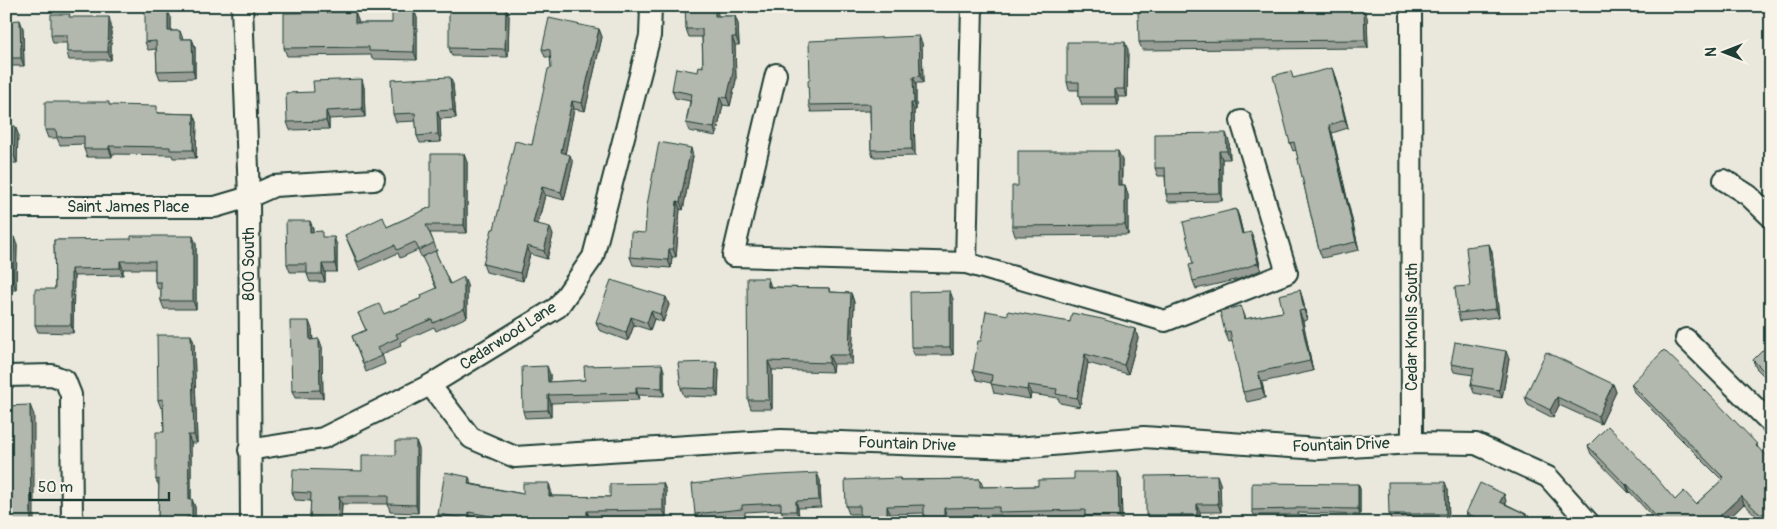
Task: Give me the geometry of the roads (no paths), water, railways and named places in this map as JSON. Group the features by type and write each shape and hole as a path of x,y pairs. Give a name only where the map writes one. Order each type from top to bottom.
{"street":[{"name":"800 South","path":"242,6 248,197 251,523"},
{"name":"Cedarwood Lane","path":"249,450 323,438 430,385 558,307 593,257 650,36 651,6"},
{"path":"966,263 972,6"},
{"name":"Cedar Knolls South","path":"1411,6 1412,443"},
{"path":"776,74 733,256 966,263 1165,322 1288,273 1242,121"},
{"name":"Saint James Place","path":"6,207 215,207 248,197 274,186 374,180"},
{"path":"1724,180 1748,195 1771,217"},
{"path":"1686,338 1771,422"},
{"path":"6,376 52,375 65,380 71,395 72,523"},
{"name":"Fountain Drive","path":"430,385 470,438 515,456 781,440 1017,448 1144,438 1319,449 1412,443"},
{"path":"1412,443 1476,444 1548,477 1590,523"}]}
